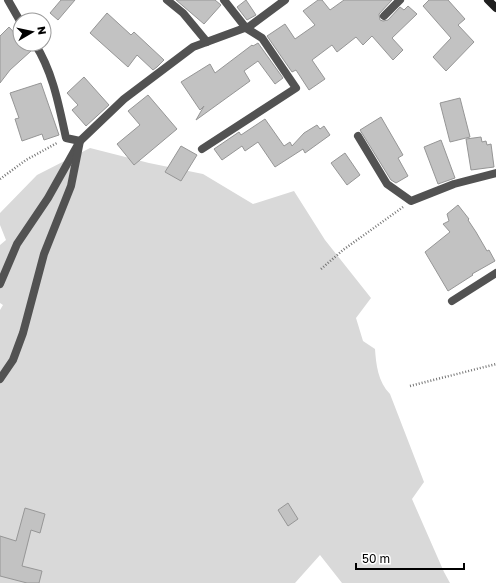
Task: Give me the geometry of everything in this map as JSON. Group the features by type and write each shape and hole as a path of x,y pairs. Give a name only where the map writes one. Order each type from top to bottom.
{"street":[{"path":"8,0 15,12"},
{"path":"167,0 183,13 207,42"},
{"path":"202,149 296,88 262,38 246,28 224,0"},
{"path":"0,284 17,244 48,198 80,141 124,99 193,47 246,28 285,0"},
{"path":"384,16 400,0"},
{"path":"488,0 496,8"},
{"path":"39,52 54,88 66,138 80,141"},
{"path":"358,136 387,184 411,201 454,184 496,173"},
{"path":"0,379 13,360 23,333 44,254 71,186 80,141"},
{"path":"452,301 496,273"}],"path":[{"path":"0,179 26,160 66,138"},
{"path":"321,269 343,250 411,201"},
{"path":"410,386 496,364"}],"shaded area":[{"path":"90,148 149,163 203,174 253,204 294,191 325,240 371,298 356,318 363,341 375,349 380,378 390,394 424,482 412,499 450,583 342,583 320,555 295,583 0,583 0,310 3,305 0,303 0,245 6,240 0,225 0,213 37,175"}],"building":[{"path":"61,0 75,0 58,20 51,12"},
{"path":"176,0 215,0 221,5 204,24"},
{"path":"246,0 256,15 247,20 237,7"},
{"path":"318,0 322,0 330,10 344,0 392,0 379,14 380,20 383,21 388,20 400,7 404,10 408,6 417,14 392,38 403,50 393,60 372,36 363,45 356,37 337,52 332,45 312,60 325,79 309,90 296,70 292,72 267,36 285,24 295,39 315,25 303,11"},
{"path":"429,0 448,0 465,19 458,25 474,42 446,71 433,57 451,38 423,6"},
{"path":"107,13 131,35 134,32 164,60 153,70 137,55 128,67 90,33"},
{"path":"9,27 12,30 12,52 30,52 10,70 0,83 0,36"},
{"path":"258,43 283,78 275,84 258,61 244,71 250,81 196,120 204,106 200,110 181,82 210,64 215,73 252,45 253,46"},
{"path":"84,77 109,105 86,126 72,110 78,105 67,93"},
{"path":"41,83 59,135 44,140 42,134 22,141 15,119 19,118 10,93"},
{"path":"148,95 177,129 134,165 117,144 140,125 128,111"},
{"path":"460,98 470,137 450,142 440,103"},
{"path":"381,117 403,155 398,158 408,176 396,183 391,180 360,130"},
{"path":"265,119 284,146 290,142 292,146 304,133 317,125 320,129 324,126 330,135 305,153 303,149 275,167 258,142 245,151 242,146 222,160 214,149 239,132 241,135"},
{"path":"481,137 482,142 486,141 487,145 491,144 494,167 471,170 466,139"},
{"path":"441,140 455,178 438,184 424,147"},
{"path":"181,146 197,155 181,181 165,172"},
{"path":"345,153 360,175 347,185 331,163"},
{"path":"458,205 469,219 468,220 487,251 489,250 495,261 472,274 473,275 448,291 425,252 450,232 443,224 449,221 447,214"},
{"path":"288,503 298,519 288,526 278,510"},
{"path":"25,508 45,514 40,533 31,530 22,566 42,571 39,583 27,583 0,576 0,536 16,541"}]}
